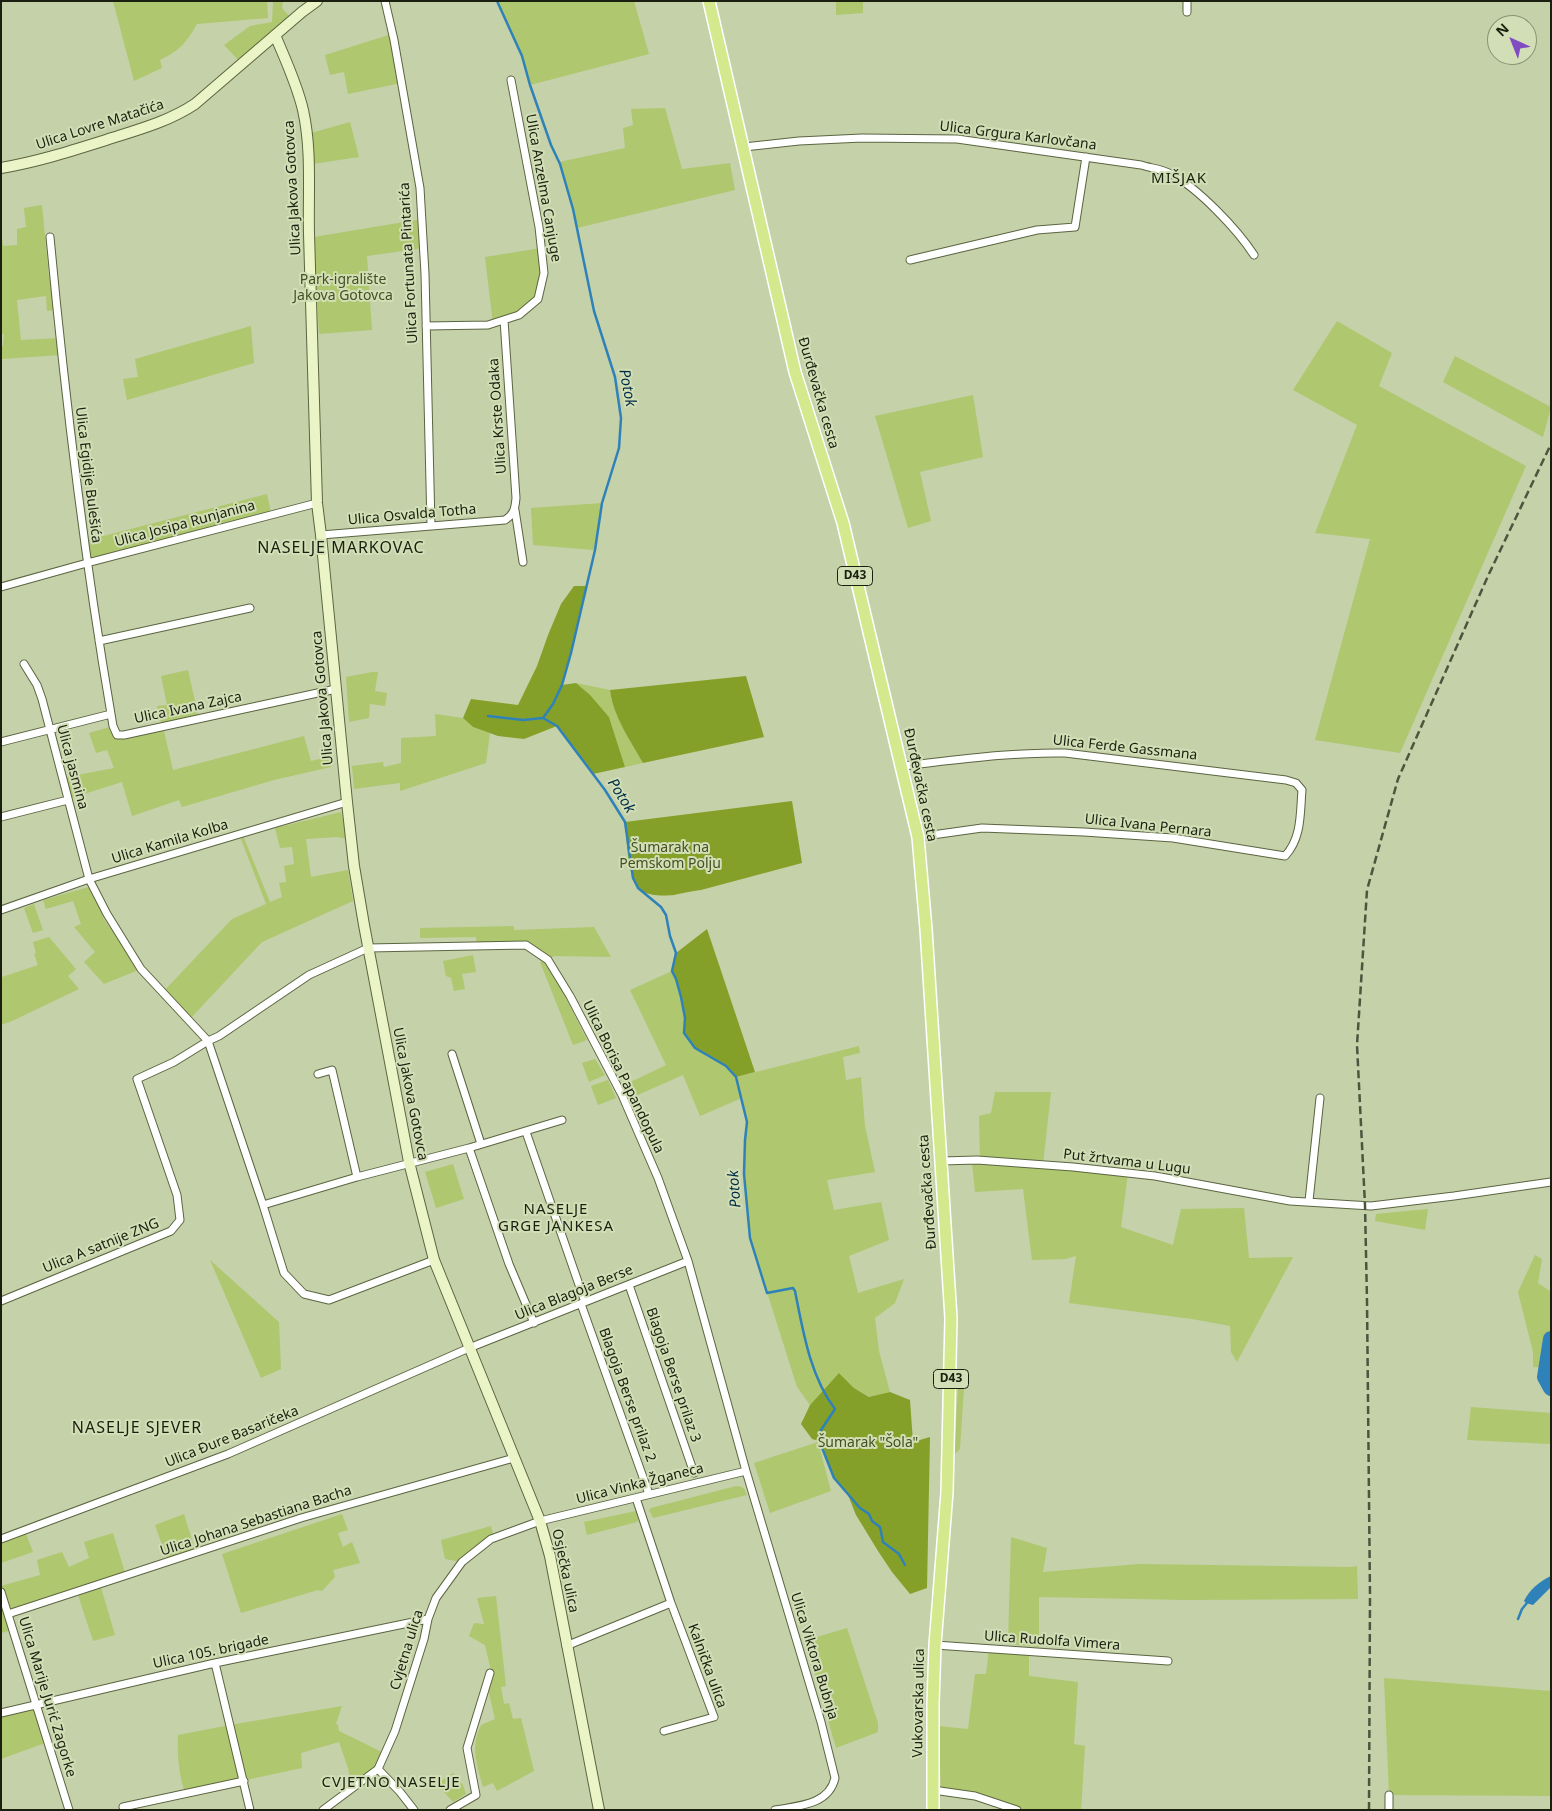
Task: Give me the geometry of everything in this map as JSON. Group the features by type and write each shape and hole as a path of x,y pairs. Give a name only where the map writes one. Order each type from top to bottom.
{"main road":[{"name":"Đurđevačka cesta","path":"709,1 795,372 843,523 918,837 926,930 950,1301 951,1366 947,1492 938,1597"},
{"name":"Vukovarska ulica","path":"933,1810 935,1645 938,1597"}],"street":[{"name":"Ulica Lovre Matačića","path":"1,168 57,155 159,123 180,114 202,98 274,35 317,1"},
{"name":"Ulica Fortunata Pintarića","path":"385,1 394,40 420,188 425,274 431,526"},
{"path":"1187,1 1187,12"},
{"name":"Ulica Jakova Gotovca","path":"274,35 292,76 306,127 317,503 354,866 409,1162 434,1260 470,1348"},
{"name":"Ulica Anzelma Canjuge","path":"504,320 519,316 538,299 544,273 538,227 511,80"},
{"name":"Ulica Grgura Karlovčana","path":"744,147 817,140 957,138 1141,165 1170,173 1193,189 1247,244 1254,255"},
{"path":"910,260 1037,230 1075,228 1086,157"},
{"name":"Ulica Egidije Bulešića","path":"50,237 64,387 87,563 111,714"},
{"path":"426,326 488,325 504,320"},
{"name":"Ulica Krste Odaka","path":"504,320 515,510 523,562"},
{"name":"Ulica Josipa Runjanina","path":"1,587 317,503"},
{"name":"Ulica Osvalda Totha","path":"321,535 505,520 515,510"},
{"path":"99,641 250,608"},
{"name":"Ulica jasmina","path":"24,664 37,685 89,880 107,914 141,969 208,1041"},
{"name":"Ulica Ivana Zajca","path":"111,714 113,726 117,734 124,735 336,690"},
{"path":"1,742 111,714"},
{"name":"Ulica Ferde Gassmana","path":"902,766 1036,752 1065,753 1286,780"},
{"name":"Ulica Ivana Pernara","path":"918,837 982,828 1084,832 1173,838 1285,856 1291,850 1298,836 1302,790 1296,783 1286,780"},
{"path":"1,817 68,800"},
{"name":"Ulica Kamila Kolba","path":"1,910 89,880 346,802"},
{"name":"Ulica Borisa Papandopula","path":"368,948 526,945 548,960 570,996 622,1096 656,1171 688,1261 746,1471"},
{"path":"368,948 309,975 219,1036 208,1041 284,1273 304,1294 329,1300 434,1260"},
{"name":"Ulica A satnije ZNG","path":"1,1301 171,1231 180,1220 177,1195 137,1079 174,1062 208,1041"},
{"path":"452,1054 481,1144"},
{"path":"318,1074 332,1070 357,1177"},
{"path":"1309,1201 1320,1098"},
{"path":"263,1205 409,1162 526,1132 562,1120"},
{"name":"Blagoja Berse prilaz 2","path":"526,1132 649,1494"},
{"path":"469,1148 509,1264 534,1322"},
{"name":"Put žrtvama u Lugu","path":"941,1161 977,1160 1146,1175 1290,1201 1371,1206 1551,1182"},
{"name":"Ulica Blagoja Berse","path":"470,1348 688,1261"},
{"name":"Blagoja Berse prilaz 3","path":"629,1285 694,1473"},
{"name":"Osječka ulica","path":"470,1348 540,1521 550,1556 599,1810"},
{"name":"Ulica Đure Basaričeka","path":"1,1539 228,1454 470,1348"},
{"name":"Ulica Johana Sebastiana Bacha","path":"8,1614 301,1518 514,1458"},
{"name":"Ulica Vinka Žganeca","path":"540,1521 746,1471"},
{"name":"Ulica Viktora Bubnja","path":"746,1471 822,1722 835,1778 833,1787 825,1797 800,1806 775,1810"},
{"name":"Kalnička ulica","path":"636,1498 671,1603 714,1717 664,1731"},
{"name":"Cvjetna ulica","path":"323,1810 378,1769 395,1731 436,1598 462,1562 491,1539 540,1521"},
{"name":"Ulica Marije Jurić Zagorke","path":"1,1592 69,1810"},
{"path":"566,1646 671,1603"},
{"name":"Ulica 105. brigade","path":"1,1713 216,1663 428,1620"},
{"name":"Ulica Rudolfa Vimera","path":"935,1645 1168,1661"},
{"path":"216,1663 250,1810"},
{"path":"450,1810 476,1795 467,1748 490,1673"},
{"path":"378,1769 414,1810"},
{"path":"123,1807 244,1781"},
{"path":"933,1790 975,1796 1017,1810"},
{"path":"1389,1795 1389,1810"}],"green space":[{"path":"113,1 267,1 268,18 197,24 182,45 160,60 162,68 134,81"},
{"path":"497,1 634,1 649,54 530,85 522,56"},
{"path":"836,1 863,1 863,13 836,15"},
{"path":"273,2 283,2 282,8 291,18 240,62 224,45 250,26 272,22"},
{"path":"392,34 401,83 348,94 344,72 330,75 325,55"},
{"path":"665,108 682,169 730,163 735,190 577,228 559,162 625,148 623,128 633,125 631,109"},
{"path":"350,122 359,157 313,164 311,133"},
{"path":"42,205 49,278 53,277 56,310 47,311 46,296 17,300 21,340 60,338 61,355 1,359 1,346 3,346 4,334 1,334 1,232 3,246 17,245 17,229 26,227 24,208"},
{"name":"Park-igralište Jakova Gotovca","path":"422,219 424,248 367,256 372,330 319,334 314,237"},
{"path":"541,248 544,273 538,299 519,315 493,324 485,257"},
{"path":"1337,321 1392,353 1379,386 1526,466 1400,753 1315,740 1370,539 1315,533 1357,425 1293,390"},
{"path":"251,326 254,363 127,400 123,379 138,377 135,359"},
{"path":"1455,356 1551,407 1543,437 1443,382"},
{"path":"973,395 983,457 920,472 931,521 908,528 875,416"},
{"path":"267,494 271,513 99,559 89,558 84,541"},
{"path":"602,503 594,550 533,545 531,508"},
{"path":"574,586 586,586 562,685 576,683 590,695 609,717 625,767 593,774 557,726 524,739 498,736 473,727 463,718 471,699 518,705 537,666 561,604"},
{"path":"188,670 199,719 163,727 173,770 304,736 311,761 328,757 331,767 274,780 182,807 179,800 132,816 122,782 68,799 62,778 114,768 107,750 96,753 89,733 113,726 117,734 162,726 157,706 167,705 161,676"},
{"path":"378,672 375,691 387,693 385,706 370,704 369,718 349,722 346,677"},
{"path":"746,676 764,737 643,763 618,718 610,690"},
{"path":"576,683 610,690 618,718 643,763 625,767 609,717"},
{"path":"435,714 463,718 473,727 490,733 486,763 400,791 400,783 354,789 352,766 383,762 384,767 401,763 401,738 436,736"},
{"name":"Šumarak na Pemskom Polju","path":"792,801 802,863 701,890 674,895 643,892 636,885 630,868 625,822"},
{"path":"341,812 347,839 337,837 306,839 311,877 348,870 353,901 262,942 189,1020 163,992 232,919 266,904 239,834 242,833 270,902 282,897 279,883 286,882 284,866 294,864 292,847 280,848 275,828"},
{"path":"92,886 107,914 103,918 141,969 104,984 84,962 95,952 74,927 81,924 73,901 46,909 43,900"},
{"path":"34,904 43,930 33,933 24,908"},
{"path":"514,926 514,930 594,927 611,957 554,956 548,960 526,945 477,946 476,937 420,938 420,928"},
{"path":"707,929 755,1072 736,1077 726,1066 695,1048 684,1033 685,1018 681,997 672,971 676,953"},
{"path":"49,937 76,969 68,976 79,989 1,1025 1,976 38,965 34,954 36,953 33,942"},
{"path":"473,955 476,972 462,974 465,989 454,991 451,978 446,976 443,961"},
{"path":"545,961 557,980 587,1040 573,1045 540,962"},
{"path":"672,971 676,979 685,1018 707,1056 726,1066 736,1077 859,1046 860,1053 843,1057 846,1080 861,1077 865,1126 875,1172 827,1180 834,1210 881,1202 889,1240 849,1256 858,1293 904,1279 895,1303 875,1318 879,1351 890,1392 870,1397 854,1388 839,1373 810,1405 797,1387 750,1238 744,1174 747,1122 742,1098 700,1116 683,1075 624,1101 618,1088 666,1065 630,990"},
{"path":"595,1059 605,1075 589,1082 582,1063"},
{"path":"608,1080 616,1098 598,1105 591,1086"},
{"path":"995,1092 1051,1092 1043,1165 1128,1173 1121,1227 1173,1245 1181,1209 1244,1208 1249,1258 1293,1257 1237,1362 1231,1352 1230,1326 1192,1319 1069,1303 1076,1256 1065,1259 1032,1260 1023,1189 975,1192 972,1163 980,1160 979,1116 991,1113"},
{"path":"453,1164 464,1199 436,1208 425,1172"},
{"path":"1428,1209 1425,1230 1375,1221 1376,1214"},
{"path":"1535,1255 1542,1259 1538,1283 1551,1292 1551,1392 1545,1377 1547,1368 1533,1367 1533,1352 1518,1292"},
{"path":"210,1260 279,1322 281,1369 261,1378"},
{"path":"959,1372 965,1372 960,1449 954,1455"},
{"name":"Šumarak \"Šola\"","path":"839,1373 854,1388 869,1397 890,1392 910,1400 913,1442 930,1437 927,1588 910,1594 892,1572 856,1515 848,1495 834,1478 819,1441 812,1439 801,1424 810,1405"},
{"path":"1471,1407 1551,1413 1551,1444 1467,1440"},
{"path":"818,1442 831,1491 770,1513 754,1463"},
{"path":"736,1486 743,1488 747,1495 653,1518 649,1510 651,1508"},
{"path":"636,1511 639,1517 637,1522 587,1535 584,1522"},
{"path":"184,1514 196,1553 168,1562 155,1525"},
{"path":"342,1514 348,1530 338,1533 343,1547 352,1542 360,1563 333,1570 335,1577 322,1591 318,1590 241,1613 222,1554"},
{"path":"491,1526 494,1538 462,1562 445,1559 441,1540"},
{"path":"25,1531 33,1552 1,1563 1,1539"},
{"path":"113,1533 126,1576 100,1584 115,1635 93,1641 77,1592 8,1614 12,1630 1,1633 1,1586 40,1575 37,1560 62,1552 69,1567 89,1558 84,1542"},
{"path":"1011,1537 1047,1548 1043,1572 1139,1564 1357,1566 1358,1599 1185,1600 1039,1597 1039,1647 1008,1644"},
{"path":"496,1596 506,1686 501,1687 504,1704 509,1703 513,1719 521,1718 534,1771 497,1791 493,1783 483,1787 475,1748 481,1725 495,1719 488,1689 492,1675 485,1645 469,1636 474,1623 484,1624 477,1598"},
{"path":"847,1628 878,1723 878,1732 836,1748 808,1650 807,1640"},
{"path":"989,1649 1029,1652 1029,1676 1078,1682 1074,1744 1085,1746 1081,1810 1017,1810 941,1791 938,1726 968,1729 975,1674 986,1674"},
{"path":"1384,1678 1551,1691 1551,1796 1389,1795"},
{"path":"36,1705 48,1742 1,1759 1,1713"},
{"path":"342,1706 336,1724 339,1731 384,1753 378,1769 352,1789 348,1768 339,1742 301,1753 302,1768 185,1793 179,1765 178,1735"},
{"path":"453,1773 463,1785 466,1794 453,1802 437,1784"}],"water":[{"path":"1551,1576 1551,1587 1533,1605 1524,1601 1539,1583"}],"waterway":[{"name":"Potok","path":"497,1 522,56 551,145 560,164 573,209 594,311 615,377 621,418 619,448 602,503 595,550 571,653 562,685 553,704 543,718 557,726 605,790 625,822 633,878 638,888 661,907 666,915 676,953 672,971 681,997 685,1018 684,1033 695,1048 726,1066 736,1077 747,1122 744,1174 750,1238 767,1293 793,1288 795,1291 813,1368 826,1396 835,1409 821,1430 819,1440 834,1478 860,1508 869,1514 872,1521 880,1527 883,1542 899,1554 905,1565"},
{"path":"488,716 523,720 543,718"},
{"path":"1551,1339 1545,1377 1551,1388"},
{"path":"1518,1619 1527,1603"}],"railway":[{"path":"1369,1810 1370,1596 1367,1301 1365,1205 1357,1045 1367,890 1398,779 1488,576 1551,444"}],"district":[{"name":"MIŠJAK","path":"1179,179"},
{"name":"NASELJE MARKOVAC","path":"341,548"},
{"name":"NASELJE GRGE JANKESA","path":"556,1218"},
{"name":"NASELJE SJEVER","path":"137,1428"},
{"name":"CVJETNO NASELJE","path":"391,1783"}]}
